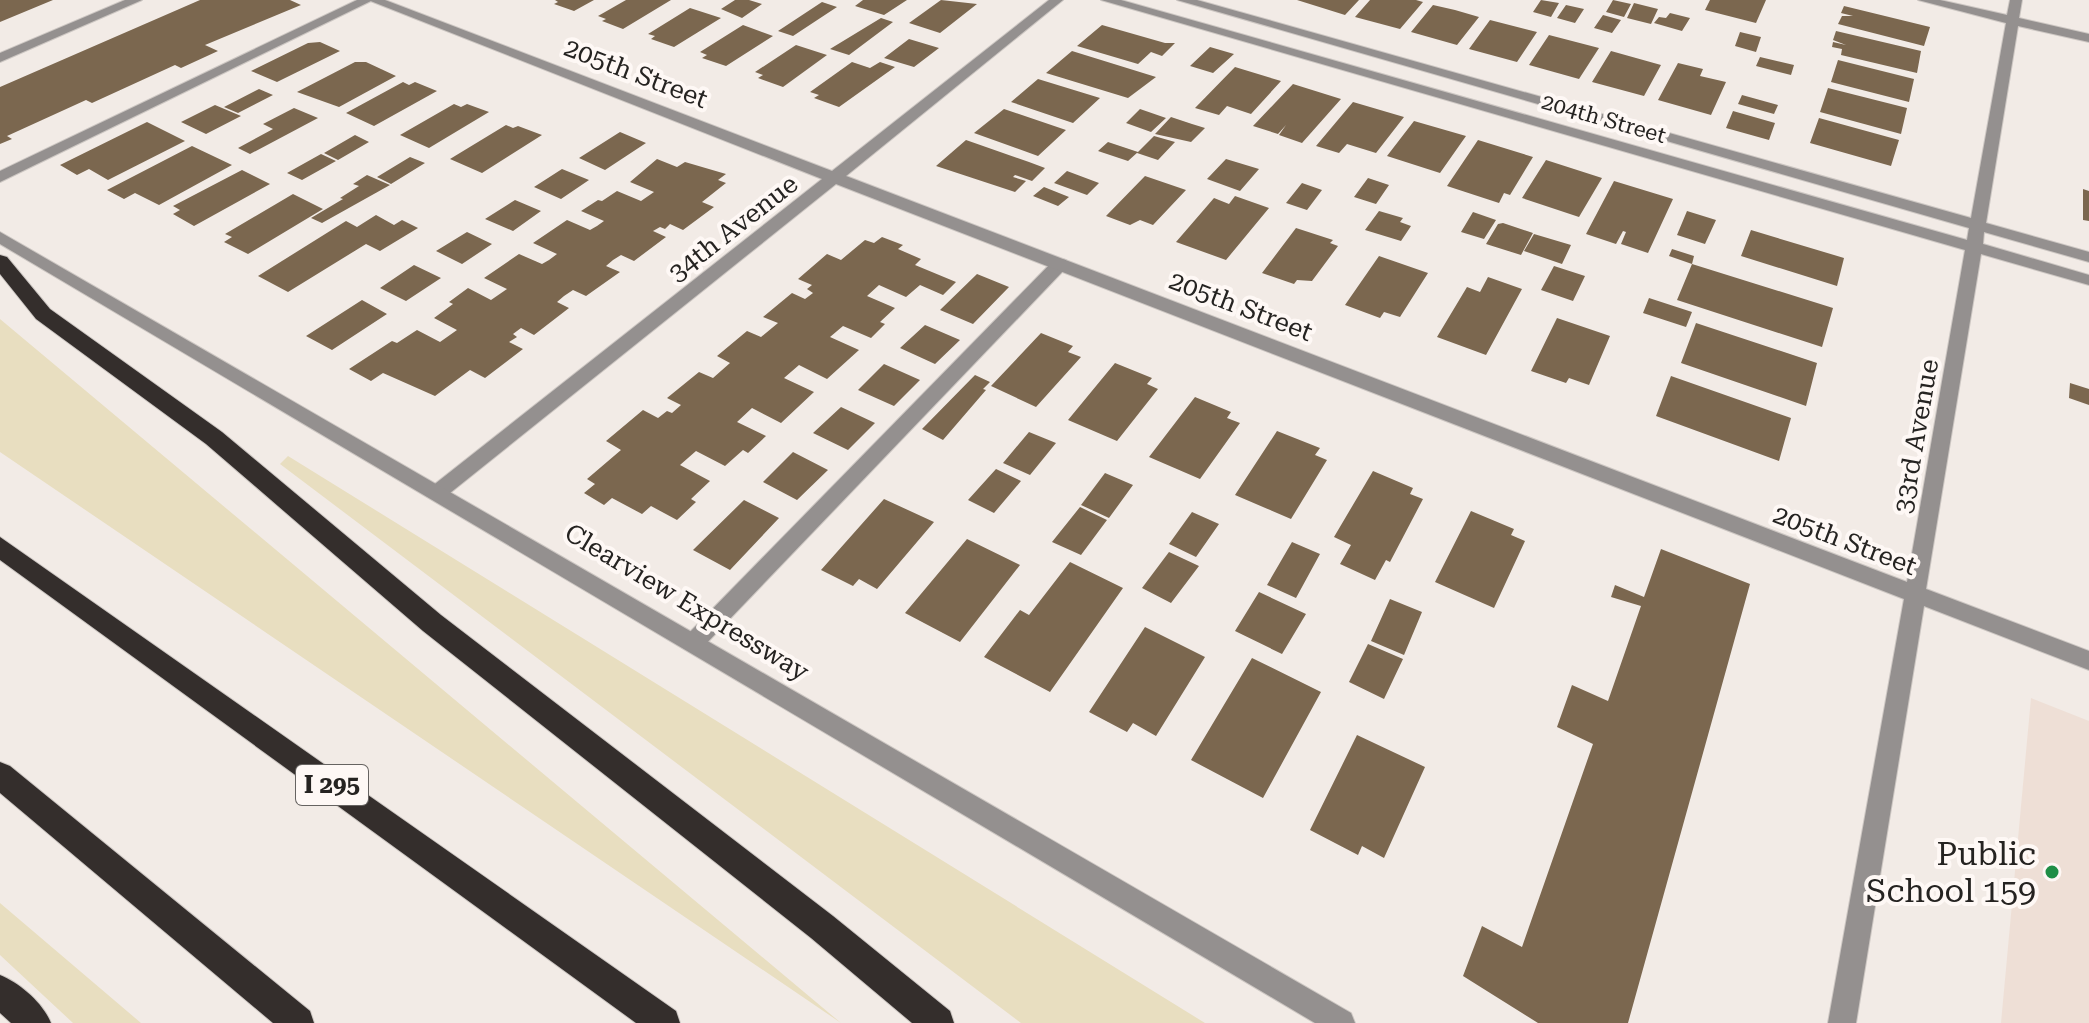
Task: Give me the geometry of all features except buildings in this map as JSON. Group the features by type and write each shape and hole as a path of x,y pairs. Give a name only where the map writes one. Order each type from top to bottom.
{"highway":[{"path":"0,261 43,314 214,438 432,623 822,927 938,1023"},
{"name":"I 295","path":"0,547 664,1023"},
{"path":"0,775 298,1023"},
{"path":"0,991 35,1023"}],"street":[{"path":"0,58 136,0"},
{"path":"0,177 367,0"},
{"name":"205th Street","path":"374,0 2089,661"},
{"name":"34th Avenue","path":"438,492 1057,0"},
{"name":"204th Street","path":"1107,0 2089,280"},
{"name":"204th Street","path":"1183,0 2089,257"},
{"path":"1924,0 2014,10 2089,38"},
{"name":"33rd Avenue","path":"1842,1023 2014,10"},
{"name":"Clearview Expressway","path":"0,237 1341,1023"},
{"path":"693,643 1060,264"}],"shaded area":[{"path":"0,319 841,1023 0,452"},
{"path":"288,456 1205,1023 1021,1023 280,464"},
{"name":"Public School 159","path":"2031,698 2089,721 2089,1023 2001,1023"},
{"path":"0,903 141,1023 73,1023 0,955"}],"place":[{"name":"Public School 159","path":"2052,872"}]}
